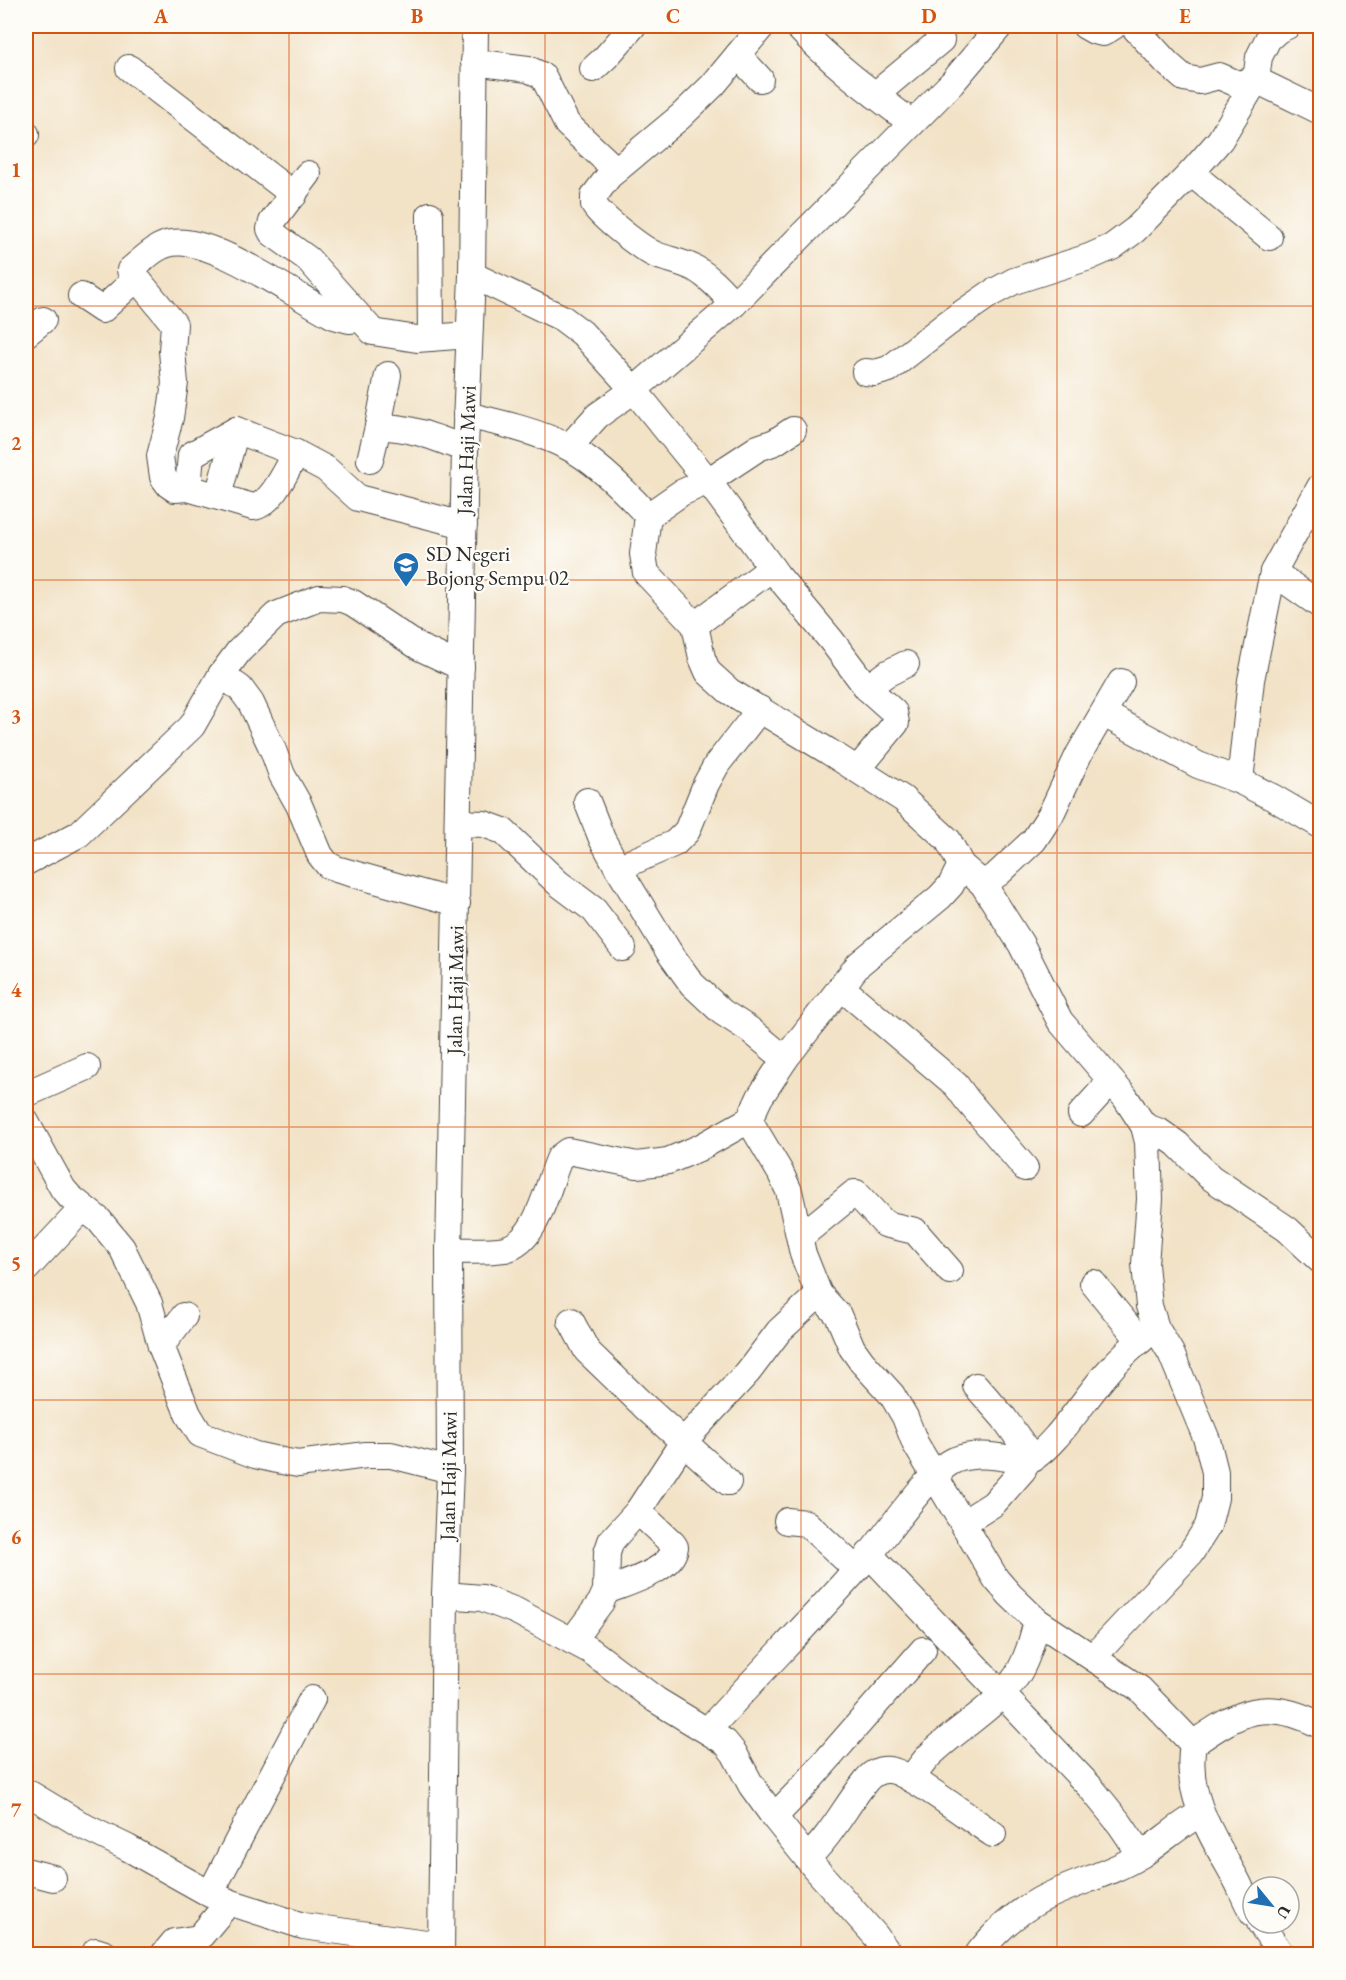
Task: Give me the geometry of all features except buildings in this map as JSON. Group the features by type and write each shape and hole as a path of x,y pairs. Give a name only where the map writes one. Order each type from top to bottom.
{"street":[{"name":"Jalan Haji Mawi","path":"441,1950 445,1594 450,1470 449,1251 465,449 472,275 475,26"},
{"path":"593,69 633,26"},
{"path":"734,304 709,278 697,270 646,249 597,209 594,205 594,196 597,189 616,170 680,117 713,85 762,26"},
{"path":"797,26 875,95 912,123"},
{"path":"569,447 597,416 634,390 734,304 952,82 1000,26"},
{"path":"1085,26 1103,33 1114,26"},
{"path":"1132,26 1168,64 1190,81 1218,76 1238,84 1256,80 1320,111"},
{"path":"865,372 875,373 889,369 948,323 1014,280 1089,257 1112,247 1135,230 1220,140 1256,80 1263,48 1268,39 1287,26"},
{"path":"875,95 941,40"},
{"path":"738,55 760,80"},
{"path":"474,62 528,69 543,76 567,124 616,170"},
{"path":"129,68 301,184 272,222 270,229 272,233 308,259 373,332 417,339 469,335"},
{"path":"1191,173 1269,237"},
{"path":"430,215 431,338"},
{"path":"296,453 272,494 263,504 253,507 188,489 175,489 169,485 163,477 160,456 170,418 175,383 172,351 174,324 130,270 160,246 186,242 219,251 334,316 349,320 360,319"},
{"path":"472,275 562,318 582,333 634,390 708,482 772,568 867,688 894,712 897,720 893,728 858,769"},
{"path":"81,296 102,310 137,278"},
{"path":"370,460 388,375"},
{"path":"466,415 513,426 569,447 621,487 648,516"},
{"path":"378,427 390,427 424,434 465,449"},
{"path":"188,489 191,455 236,430"},
{"path":"236,430 296,453 326,469 358,498 464,525"},
{"path":"218,496 236,430"},
{"path":"793,430 774,442 758,448 708,482 681,493 648,516 643,554 646,573 695,625 702,658 708,672 729,691 903,799 948,840 961,865 983,884 1021,944 1060,1021 1125,1097 1144,1126 1148,1142 1150,1199 1145,1264 1149,1306 1148,1334 1110,1369 1059,1433 993,1504 963,1523"},
{"path":"1240,781 1251,680 1273,572 1320,487"},
{"path":"695,625 772,568"},
{"path":"1273,572 1320,605"},
{"path":"26,862 80,834 192,726 221,675 239,651 276,615 309,601 332,597 353,603 419,647 461,667"},
{"path":"867,688 906,664"},
{"path":"221,675 240,688 251,703 282,775 299,805 324,861 336,869 457,903"},
{"path":"983,884 999,873 1034,840 1051,814 1079,754 1121,682"},
{"path":"618,868 675,843 687,831 706,783 717,764 760,709"},
{"path":"1104,714 1198,765 1240,781 1274,798 1320,825"},
{"path":"587,801 602,838 618,868 669,952 693,984 722,1012 750,1030 785,1059"},
{"path":"458,823 484,824 503,831 558,883 594,910 623,948"},
{"path":"449,1251 505,1248 523,1238 538,1215 560,1157 568,1151 637,1165 668,1161 699,1148 749,1120 760,1097 785,1059 841,987 869,954 940,897 951,885 961,865"},
{"path":"841,987 956,1085 1025,1168"},
{"path":"26,1094 87,1067"},
{"path":"1081,1114 1111,1081"},
{"path":"749,1120 789,1191 806,1264 819,1294 838,1315 852,1348 862,1362 892,1395 933,1475 996,1579 1036,1621 1140,1689 1193,1744"},
{"path":"26,1122 63,1189 99,1220 122,1248 149,1303 161,1346 188,1414 200,1434 255,1455 290,1463 366,1455 391,1455 450,1470"},
{"path":"1144,1126 1160,1132 1177,1143 1210,1177 1287,1229 1320,1260"},
{"path":"800,1238 856,1193 885,1224 915,1231 950,1270"},
{"path":"26,1269 83,1208"},
{"path":"1093,1283 1171,1353 1207,1440 1215,1472 1213,1512 1208,1526 1190,1554 1093,1657"},
{"path":"572,1641 601,1602 606,1591 608,1547 638,1510 683,1442 747,1372 779,1331 819,1294"},
{"path":"161,1346 184,1316"},
{"path":"571,1321 587,1351 728,1482"},
{"path":"976,1386 1004,1418 1028,1465"},
{"path":"708,1730 862,1562 933,1475 952,1461 971,1455 988,1455 1027,1461 1028,1465"},
{"path":"606,1591 648,1575 665,1564 674,1554 675,1546 638,1510"},
{"path":"787,1521 806,1523 862,1562 1003,1694 1091,1788 1141,1855"},
{"path":"445,1594 482,1598 516,1611 604,1660 656,1700 725,1742 774,1817 889,1954"},
{"path":"911,1779 931,1753 970,1724 1003,1694 1028,1653 1036,1621"},
{"path":"774,1817 805,1785 923,1650"},
{"path":"164,1954 174,1942 200,1938 249,1823 312,1699"},
{"path":"1241,1891 1201,1813 1192,1776 1193,1744 1225,1722 1253,1711 1276,1709 1286,1711 1320,1725"},
{"path":"807,1858 826,1839 872,1775 879,1770 886,1769 894,1770 911,1779 993,1834"},
{"path":"26,1793 219,1898 303,1926 441,1950"},
{"path":"978,1954 1005,1926 1028,1907 1141,1855 1201,1813"},
{"path":"26,1871 53,1878"},
{"path":"1268,1935 1281,1954"}],"place":[{"name":"SD Negeri Bojong Sempu 02","path":"406,588"}]}
